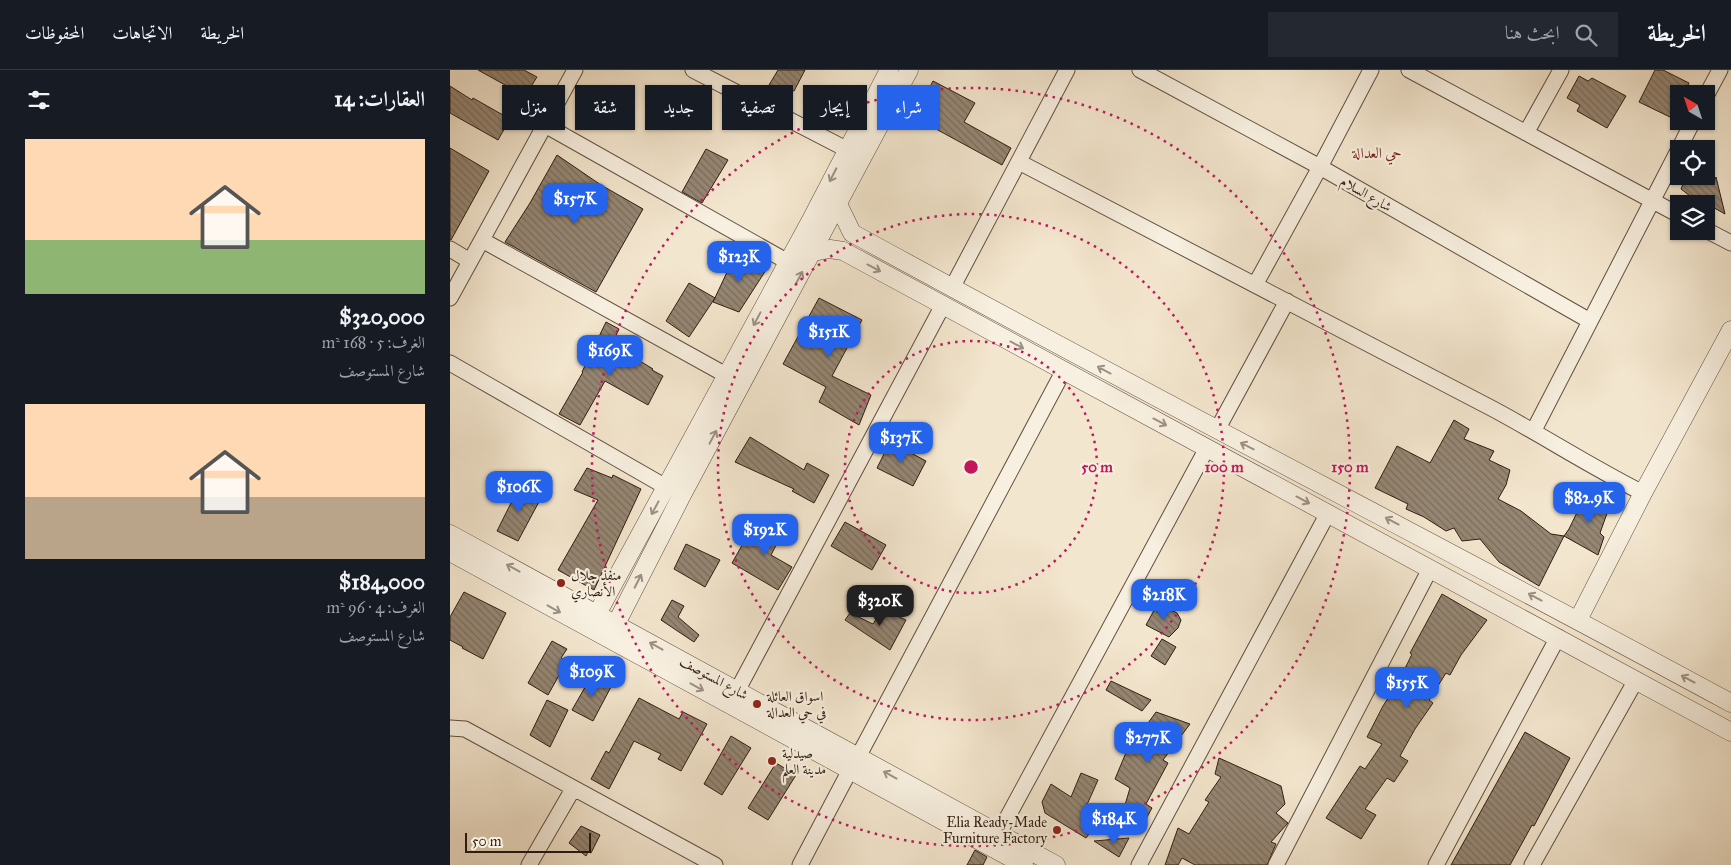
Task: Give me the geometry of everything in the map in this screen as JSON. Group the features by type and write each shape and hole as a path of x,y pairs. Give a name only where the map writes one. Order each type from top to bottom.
{"street":[{"path":"565,88 575,70"},
{"path":"693,70 846,149"},
{"path":"597,614 788,262 889,70"},
{"path":"616,624 682,495 909,70"},
{"path":"952,288 1067,70"},
{"name":"شارع السلام","path":"1140,70 1320,167 1590,321"},
{"path":"1255,285 1371,70"},
{"path":"1409,70 1670,210"},
{"path":"1526,133 1560,70"},
{"path":"1712,85 1720,70"},
{"path":"450,298 542,130"},
{"path":"554,130 788,262"},
{"path":"1018,162 1534,430 1604,473 1644,493"},
{"path":"1534,430 1670,166"},
{"path":"838,204 852,233 1217,430 1731,702"},
{"path":"843,251 852,233"},
{"path":"1715,235 1731,243"},
{"path":"482,240 726,375"},
{"path":"813,252 830,248 843,251 1731,732"},
{"path":"450,249 470,261"},
{"path":"1217,430 1287,301"},
{"path":"737,690 943,305"},
{"path":"1578,620 1731,330"},
{"path":"450,363 682,495"},
{"path":"800,865 1064,370"},
{"path":"998,834 1207,448"},
{"path":"1139,865 1328,513"},
{"name":"شارع المستوصف","path":"450,534 737,690 771,718"},
{"path":"1276,865 1441,547"},
{"name":"شارع المستوصف","path":"450,552 771,718 919,799 1024,865"},
{"path":"1436,865 1558,638"},
{"path":"1532,865 1636,680"},
{"path":"450,728 465,729 715,865"},
{"path":"529,865 573,789"},
{"name":"شارع المستوصف","path":"919,799 998,834 1056,865"}],"building":[{"path":"478,70 524,70 537,77 532,85 505,85"},
{"path":"778,70 805,70 794,91 793,85 769,85"},
{"path":"1655,70 1663,70 1689,83 1688,85 1670,85 1670,117 1639,102"},
{"path":"1579,76 1588,81 1592,78 1626,96 1607,128 1577,111 1580,105 1567,98"},
{"path":"933,81 975,103 964,122 1011,148 1002,165 938,130 940,130 940,85 931,85"},
{"path":"450,86 472,100 473,98 502,114 502,130 504,130 498,140 450,113"},
{"path":"450,148 489,171 451,240 450,240"},
{"path":"706,149 728,160 702,203 682,192"},
{"path":"557,155 601,185 643,209 596,292 505,242"},
{"path":"1716,177 1725,214 1715,208 1715,195 1689,195 1681,189 1683,185 1715,185"},
{"path":"736,253 766,270 739,312 713,302"},
{"path":"689,283 715,298 689,337 666,321"},
{"path":"819,298 862,320 832,376 871,395 859,425 819,402 826,387 783,364"},
{"path":"606,322 619,329 612,344 663,376 648,405 605,381 580,425 559,414 583,372"},
{"path":"1454,420 1469,429 1464,439 1494,451 1489,460 1510,470 1506,485 1498,499 1521,511 1551,534 1564,536 1539,586 1499,562 1480,539 1462,541 1454,528 1446,531 1424,517 1406,509 1408,504 1375,488 1397,446 1430,463"},
{"path":"750,437 804,470 807,463 829,475 814,503 792,491 794,489 735,462"},
{"path":"890,442 926,461 913,486 877,468"},
{"path":"587,468 612,478 613,475 641,489 594,590 558,570 598,500 574,490"},
{"path":"520,485 541,498 518,541 497,531"},
{"path":"1586,494 1610,505 1600,533 1604,537 1598,555 1564,536"},
{"path":"771,516 787,524 771,555 792,567 778,590 732,563 745,540 754,546"},
{"path":"845,522 886,545 872,570 831,546"},
{"path":"686,544 720,560 705,587 674,569"},
{"path":"464,592 506,613 483,659 450,640 450,617"},
{"path":"1442,594 1487,620 1461,655 1450,675 1446,673 1429,700 1433,703 1415,729 1400,756 1408,761 1394,782 1387,778 1365,809 1376,815 1361,839 1326,818 1360,766 1365,769 1382,744 1367,737 1399,681 1412,654 1410,653"},
{"path":"672,600 684,606 678,617 699,635 694,642 661,620"},
{"path":"1158,603 1177,613 1181,620 1178,628 1169,637 1146,625"},
{"path":"882,609 906,620 890,650 845,620 850,613 873,624"},
{"path":"1162,639 1176,647 1165,665 1151,656"},
{"path":"552,641 567,649 561,658 567,661 548,695 528,683"},
{"path":"592,675 612,685 593,721 572,710"},
{"path":"1111,681 1151,700 1142,711 1106,690"},
{"path":"639,698 679,719 683,712 707,724 681,771 658,759 661,754 634,741 609,789 591,779 606,751 609,753"},
{"path":"547,700 568,710 550,747 530,735"},
{"path":"1156,712 1190,724 1163,760 1168,763 1146,804 1152,808 1142,826 1122,815 1130,788 1115,779 1125,755"},
{"path":"1525,732 1570,758 1534,826 1532,825 1510,865 1451,865"},
{"path":"731,736 751,748 722,795 704,784"},
{"path":"1219,758 1281,786 1285,804 1276,813 1288,823 1271,842 1276,844 1267,865 1195,865 1182,858 1178,865 1165,865 1178,828 1189,834 1209,802 1205,800 1221,777 1215,774"},
{"path":"776,763 796,775 768,820 748,808"},
{"path":"1081,773 1098,780 1086,807 1102,817 1086,838 1045,813 1042,802 1051,784 1071,797"},
{"path":"581,826 600,835 591,853 588,852 586,856 569,843"},
{"path":"1129,838 1119,857 1094,841"},
{"path":"975,850 987,857 983,865 967,865"}],"place":[{"name":"منفذ جلال الأنصاري","path":"561,583"},
{"name":"اسواق العائلة في حي العدالة","path":"757,704"},
{"name":"صيدلية مدينة العلم","path":"772,761"},
{"name":"Elia Ready-Made Furniture Factory","path":"1057,830"}],"district":[{"name":"حي العدالة","path":"1377,153"}]}
